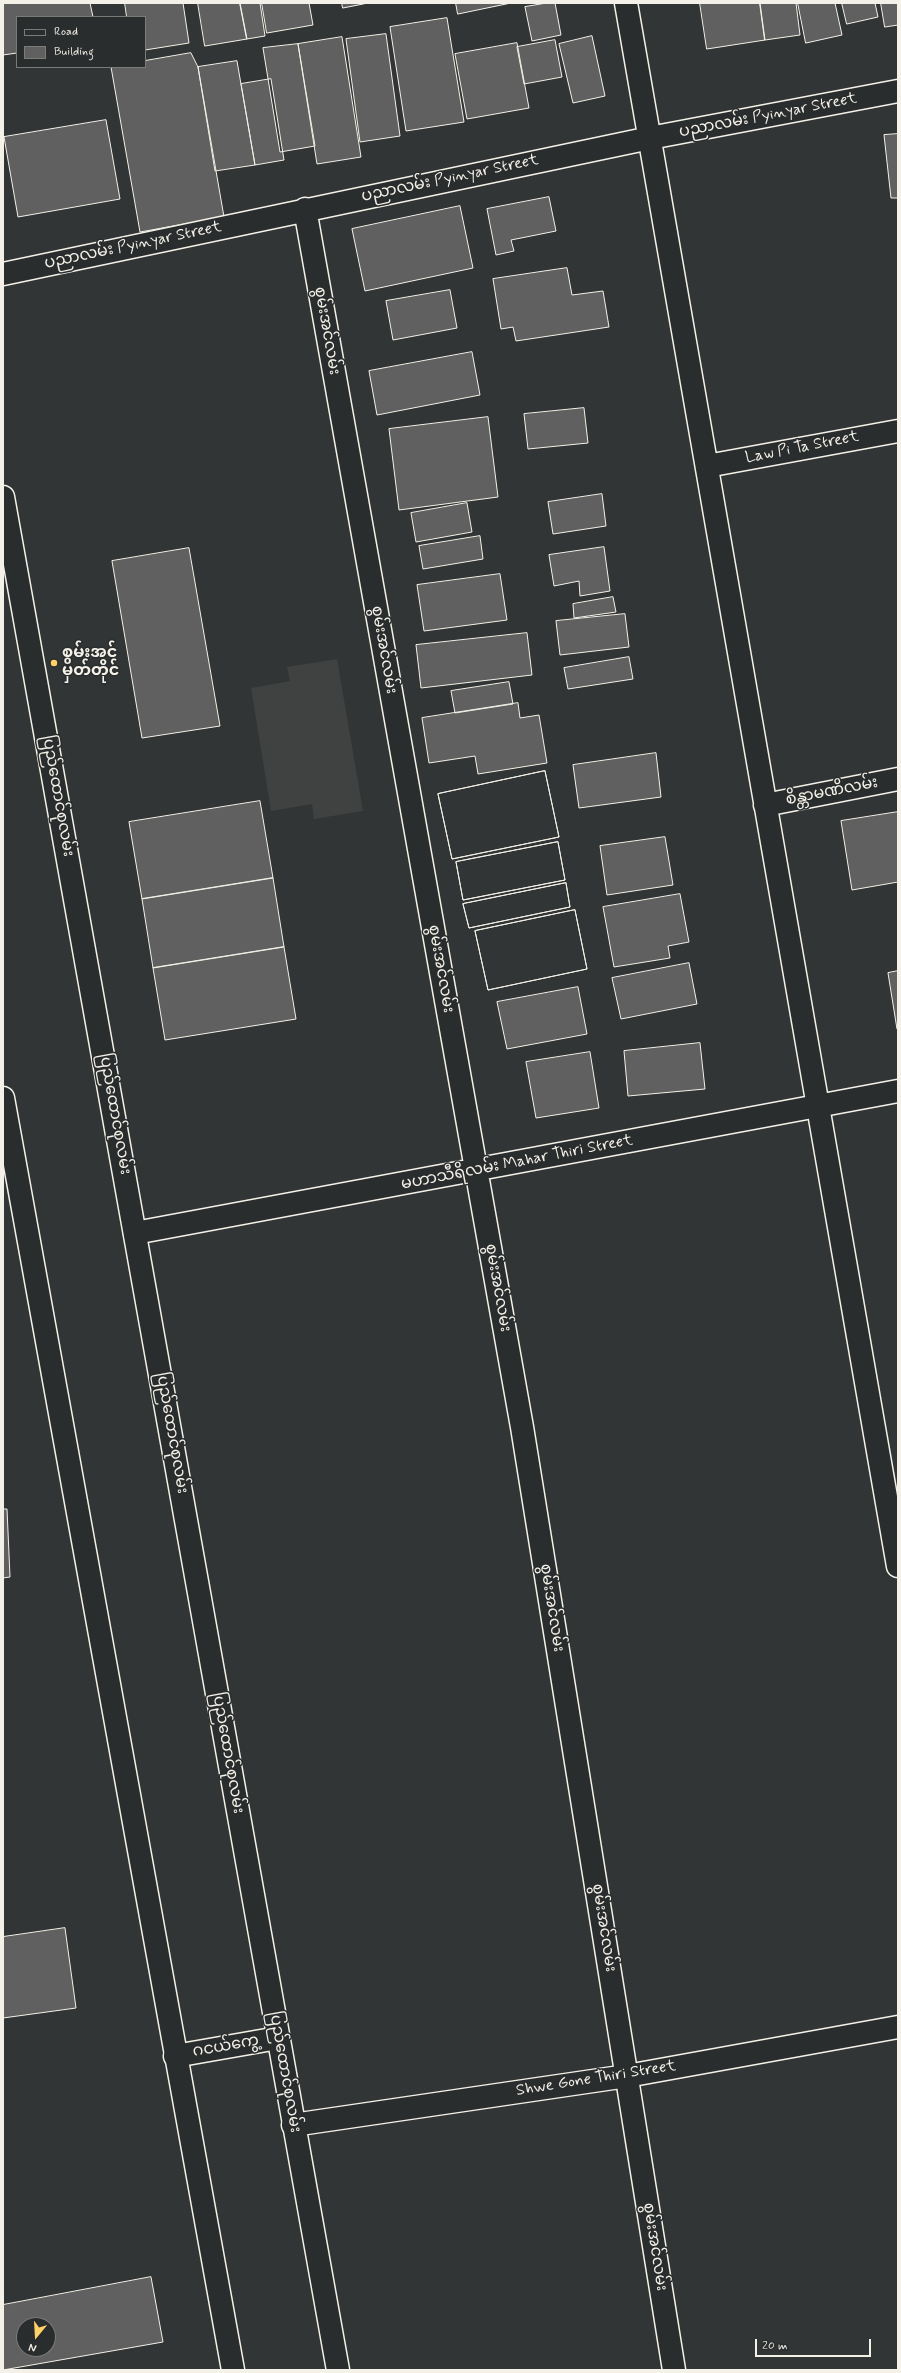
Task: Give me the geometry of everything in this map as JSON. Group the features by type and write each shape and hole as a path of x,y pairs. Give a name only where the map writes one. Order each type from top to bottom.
{"street":[{"path":"626,3 898,1566"},
{"name":"ပညာလမ်း Pyinyar Street","path":"3,274 304,209 650,138 898,91"},
{"name":"စွမ်းအင်လမ်း","path":"304,209 522,1427 674,2370"},
{"name":"Law Pi Ta Street","path":"707,466 898,430"},
{"name":"ပြည်ထောင်စုလမ်း","path":"3,497 338,2370"},
{"name":"စိန္တာမဏိလမ်း","path":"766,805 898,779"},
{"name":"မဟာသီရိလမ်း Mahar Thiri Street","path":"135,1233 476,1171 898,1091"},
{"path":"3,1098 175,2056 233,2370"},
{"name":"Shwe Gone Thiri Street","path":"293,2125 626,2076 898,2027"},
{"name":"ဂငယ်ကွေ့","path":"175,2056 278,2038"}],"shaded area":[{"path":"337,659 363,811 314,819 312,804 271,811 251,688 290,681 287,667"}],"building":[{"path":"3,3 90,3 93,16 16,16 16,53 3,55"},
{"path":"125,3 183,3 189,43 146,50 146,16 127,16"},
{"path":"198,3 240,3 247,39 205,46"},
{"path":"240,3 260,3 265,36 247,39"},
{"path":"262,3 309,3 313,25 267,33"},
{"path":"342,3 368,3 343,8"},
{"path":"456,3 511,3 458,14"},
{"path":"555,3 561,35 532,41 525,7"},
{"path":"700,3 760,3 765,40 707,49"},
{"path":"760,3 796,3 800,35 765,40"},
{"path":"798,3 835,3 842,35 806,43"},
{"path":"842,3 875,3 878,17 847,24"},
{"path":"881,3 898,3 898,25 885,27"},
{"path":"447,18 464,122 406,131 390,27"},
{"path":"386,34 400,136 360,142 346,39"},
{"path":"592,36 605,96 573,103 559,44"},
{"path":"342,37 361,157 317,164 298,44"},
{"path":"555,40 562,77 524,84 517,47"},
{"path":"517,43 529,108 467,119 455,54"},
{"path":"298,44 315,146 280,152 263,48"},
{"path":"191,53 198,67 224,217 140,232 111,68 146,68 146,61"},
{"path":"237,61 255,165 215,171 198,67"},
{"path":"271,79 284,160 255,165 241,84"},
{"path":"106,120 120,199 18,217 4,137"},
{"path":"898,134 898,198 891,198 884,135"},
{"path":"549,197 556,231 511,240 514,251 496,255 487,209"},
{"path":"460,206 473,268 365,291 352,229"},
{"path":"567,268 572,295 603,291 609,327 516,341 513,327 501,329 493,279"},
{"path":"450,290 457,328 393,340 386,301"},
{"path":"472,352 480,395 377,415 369,371"},
{"path":"584,408 588,443 528,449 524,414"},
{"path":"488,417 498,497 399,510 389,429"},
{"path":"602,494 606,526 553,534 548,502"},
{"path":"467,503 472,532 416,542 411,513"},
{"path":"480,536 483,559 423,569 419,546"},
{"path":"604,547 610,591 580,596 579,581 554,586 549,555"},
{"path":"189,548 220,726 142,738 112,561"},
{"path":"500,574 507,620 424,631 417,585"},
{"path":"613,597 616,612 574,618 573,604"},
{"path":"625,614 629,647 560,655 556,621"},
{"path":"527,633 532,675 421,688 416,645"},
{"path":"629,657 633,679 568,689 564,668"},
{"path":"509,682 513,704 455,713 451,691"},
{"path":"518,703 520,718 539,715 547,763 478,774 475,756 429,763 422,718"},
{"path":"656,753 661,797 579,808 573,765"},
{"path":"545,771 559,837 452,859 438,794"},
{"path":"545,771 559,837 452,859 438,794"},
{"path":"260,801 273,878 142,899 129,822"},
{"path":"898,812 898,882 852,890 841,821"},
{"path":"665,837 673,885 607,895 600,846"},
{"path":"558,842 565,880 463,900 456,862"},
{"path":"558,842 565,880 463,900 456,862"},
{"path":"273,878 284,947 153,968 142,899"},
{"path":"566,883 570,907 469,928 463,904"},
{"path":"566,883 570,907 469,928 463,904"},
{"path":"680,894 689,942 668,946 670,958 614,967 603,907"},
{"path":"575,910 587,969 488,990 475,931"},
{"path":"575,910 587,969 488,990 475,931"},
{"path":"284,947 296,1019 165,1040 153,968"},
{"path":"689,963 697,1004 621,1019 612,978"},
{"path":"898,971 898,1029 897,1029 888,973"},
{"path":"578,987 587,1034 507,1049 497,1002"},
{"path":"700,1043 705,1089 628,1096 624,1051"},
{"path":"590,1052 599,1108 536,1118 526,1062"},
{"path":"3,1509 7,1509 10,1577 3,1578"},
{"path":"65,1928 76,2008 3,2018 3,1937"},
{"path":"151,2277 163,2342 3,2370 3,2305"}],"place":[{"name":"စွမ်းအင် မှတ်တိုင်","path":"54,663"}]}
